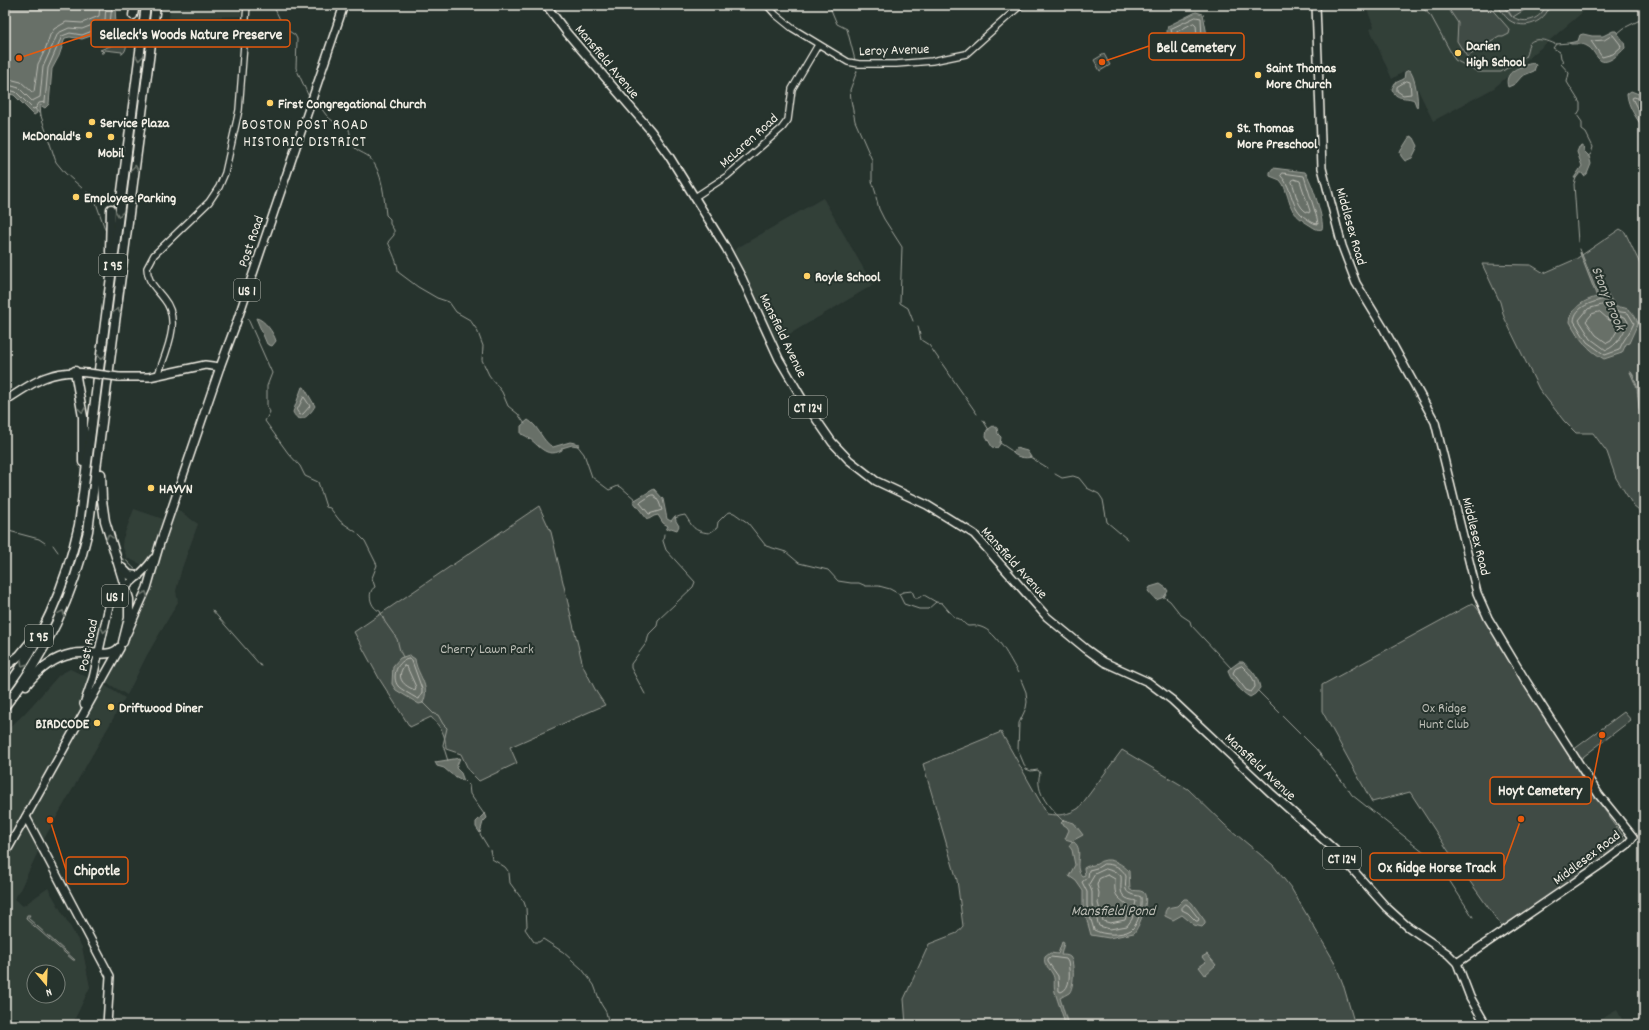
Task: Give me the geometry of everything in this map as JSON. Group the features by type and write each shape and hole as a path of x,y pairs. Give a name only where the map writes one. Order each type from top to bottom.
{"highway":[{"path":"132,15 135,5"},
{"name":"I 95","path":"5,690 37,641 49,616 65,578 79,525 146,5"},
{"name":"I 95","path":"5,707 22,684 44,648 60,617 73,584 89,524 102,433 156,5"},
{"path":"104,332 111,209"},
{"path":"75,371 82,410 84,435 79,525"},
{"path":"5,707 40,670 50,663 72,654 85,652 112,654 121,645 130,612 129,599 126,585 109,536 102,507 102,433"},
{"path":"118,564 129,575 138,576"},
{"path":"5,667 20,655 30,643 65,578"}],"main road":[{"name":"Post Road","path":"5,854 121,645 142,601 156,554 312,103 344,5"},
{"name":"Mansfield Avenue","path":"546,5 567,33 651,131 669,156 726,248 744,282 779,359 820,426 849,460 876,481 927,505 974,534 1047,617 1104,662 1148,682 1172,700 1271,793 1336,851 1386,907 1407,926 1448,954 1457,963 1470,996 1486,1025"},
{"name":"Middlesex Road","path":"1316,5 1322,168 1345,255 1356,283 1384,329 1435,422 1477,593 1488,618 1524,678 1599,795 1633,837 1627,845 1603,863 1457,963"},
{"path":"5,401 47,377 59,373 75,371 119,377 140,378 204,365 220,367"},
{"name":"Post Road","path":"72,733 87,698 99,653 109,606 114,597 126,585 144,571 156,554"},
{"path":"26,817 110,976 107,1025"}],"street":[{"path":"158,375 171,333 172,316 166,301 150,283 147,268 154,255 209,202 219,187 225,173 239,110 247,5"},
{"name":"Leroy Avenue","path":"767,5 776,15 792,28 848,62 896,64 932,61 966,54 1021,5"},
{"name":"McLaren Road","path":"694,197 727,176 782,128 788,120 792,89 818,45"}],"shaded area":[{"path":"171,5 242,5 241,16 169,18"},
{"name":"Darien High School","path":"1365,5 1591,5 1494,88 1433,121 1408,69 1392,79 1370,29 1374,27"},
{"name":"Royle School","path":"823,198 873,285 776,342 734,251"},
{"path":"174,507 198,524 182,568 176,591 178,602 147,655 127,695 104,681 154,570 127,558 122,545 123,538 134,509 169,521"},
{"path":"70,669 104,685 125,698 44,839 19,892 14,899 23,906 48,888 82,947 90,987 72,1025 5,1025 5,732 25,713 59,675"},
{"path":"1617,1010 1625,1025 1591,1025"}],"green space":[{"path":"1446,5 1488,5 1510,30 1509,34 1499,37 1467,57 1457,41 1458,23"},
{"path":"1497,5 1502,5 1512,17 1505,5 1532,5 1513,17 1528,20 1537,17 1544,10 1546,5 1550,5 1544,16 1539,20 1528,25 1521,25 1509,20"},
{"path":"123,37 126,38 126,49 122,54 122,52 105,50 104,53 101,53 103,51 100,50 115,44"},
{"path":"1104,54 1110,65 1100,71 1094,60"},
{"path":"1620,229 1625,232 1642,268 1644,267 1644,514 1633,505 1616,478 1607,452 1593,433 1576,433 1564,421 1539,389 1504,317 1500,302 1482,264 1531,265 1544,273 1576,259"},
{"name":"Cherry Lawn Park","path":"539,506 551,532 583,666 605,705 510,747 517,763 479,781 469,771 461,754 446,749 445,739 442,732 431,717 410,727 380,680 354,632"},
{"name":"Ox Ridge Hunt Club","path":"1473,603 1483,616 1586,784 1626,840 1597,863 1502,927 1447,849 1410,792 1372,802 1322,711 1322,685"},
{"path":"1624,712 1631,720 1579,760 1573,750"},
{"path":"1001,732 1047,814 1064,814 1079,808 1122,750 1188,789 1225,825 1273,865 1291,888 1334,961 1343,984 1355,1025 906,1025 904,999 929,944 957,933 963,926 957,880 923,764"},
{"path":"27,915 30,915 28,918 75,960 73,960 26,919"}],"water":[{"path":"5,5 115,5 116,26 114,28 82,39 70,37 65,38 59,56 52,69 49,104 45,108 40,105 41,116 35,108 37,113 34,115 14,95 6,93"},
{"path":"1196,12 1203,14 1206,36 1212,47 1211,58 1204,55 1181,60 1175,53 1168,40 1168,26"},
{"path":"1616,31 1624,42 1625,48 1608,61 1601,61 1591,49 1585,45 1569,43 1578,41 1580,35 1583,34 1603,36"},
{"path":"1533,63 1536,65 1534,71 1522,76 1515,84 1508,87 1508,77 1514,70"},
{"path":"1409,70 1416,88 1417,108 1414,100 1399,97 1392,89 1395,83 1404,79 1405,72"},
{"path":"1631,91 1644,96 1644,129 1633,113 1629,104 1627,94"},
{"path":"1410,136 1414,138 1418,146 1412,158 1405,161 1400,152"},
{"path":"1583,146 1584,151 1589,156 1591,164 1587,174 1584,176 1580,173 1576,178 1574,178 1582,166 1577,152 1579,147"},
{"path":"1273,168 1305,172 1317,200 1322,229 1315,228 1296,215 1291,207 1283,184 1280,180 1270,176 1270,172"},
{"path":"1581,252 1599,297 1608,295 1616,307 1630,310 1638,323 1629,343 1626,344 1622,353 1604,359 1584,344 1570,322 1573,313 1579,305 1587,300 1597,297 1580,253"},
{"path":"256,318 262,321 273,334 276,341 272,346 267,344"},
{"path":"1630,372 1633,375 1640,394 1644,398 1644,423 1639,408 1637,388"},
{"path":"302,387 304,387 315,406 307,416 301,419 295,416 293,412"},
{"path":"528,420 535,426 546,442 553,447 570,442 580,444 578,446 572,445 562,448 562,450 555,453 545,451 526,436 521,434 521,426"},
{"path":"993,426 997,428 998,434 1001,437 1000,444 997,448 992,447 986,436 987,430"},
{"path":"1016,448 1027,451 1031,457 1024,458 1013,454 1012,452"},
{"path":"654,489 663,499 667,519 671,521 675,516 679,526 677,530 671,528 666,530 668,526 663,523 658,515 647,519 633,501"},
{"path":"1160,584 1168,591 1164,597 1156,600 1148,591 1150,587"},
{"path":"409,655 415,659 416,665 425,685 425,696 423,703 419,704 396,690 392,684 393,666 400,658"},
{"path":"1239,662 1243,662 1252,671 1259,684 1260,688 1250,697 1236,685 1229,674 1228,670"},
{"path":"460,758 456,768 461,773 464,781 451,774 444,768 437,766 435,762"},
{"path":"485,813 487,818 483,822 480,833 476,827 476,822"},
{"path":"1064,820 1074,823 1083,835 1072,841 1065,839 1069,830 1061,823"},
{"name":"Mansfield Pond","path":"1074,842 1077,846 1079,854 1078,868 1082,876 1085,875 1084,868 1097,864 1101,861 1110,860 1120,864 1129,871 1130,890 1143,892 1145,895 1145,906 1139,925 1134,933 1109,938 1091,935 1083,906 1083,891 1076,881 1069,876 1075,865 1072,850 1069,846"},
{"path":"1184,899 1187,899 1192,903 1205,921 1205,924 1202,927 1194,925 1182,915 1173,920 1165,916 1167,908 1177,906"},
{"path":"1062,942 1064,943 1061,955 1067,955 1070,957 1073,964 1073,981 1071,991 1060,998 1068,1025 1065,1025 1056,996 1053,975 1045,962 1045,957 1050,953 1058,954"},
{"path":"1207,954 1216,965 1205,975 1199,967 1206,962 1202,957"}],"waterway":[{"path":"273,5 284,28 295,35 297,39 296,68 309,97"},
{"path":"829,5 837,24 847,29 855,60"},
{"name":"Stony Brook","path":"1419,5 1431,16 1455,60 1478,72 1501,72 1525,57 1529,44 1534,40 1555,44"},
{"path":"1618,33 1624,28 1644,18"},
{"path":"114,28 117,32"},
{"path":"1556,44 1569,43"},
{"name":"Stony Brook","path":"1556,44 1553,48 1560,52 1563,61 1561,64 1569,73 1567,82 1580,103 1580,110 1577,115 1582,122 1582,130 1586,133 1593,147 1591,154 1588,156"},
{"path":"857,71 850,90 851,100 855,121 872,160 872,181 876,194"},
{"path":"315,100 319,102 323,111 330,119 338,124 348,127 354,147 370,158 378,170 382,185 386,215 390,219 390,224 394,230 394,235 388,242 396,262 398,272 418,287 437,298 449,302 456,312 470,320 477,330 483,346 482,360 489,375 502,392 508,406 518,414 525,424"},
{"path":"41,116 56,162 65,173 82,188"},
{"name":"Stony Brook","path":"1576,178 1574,184 1578,242"},
{"path":"87,192 95,200 106,232"},
{"path":"876,197 879,209 884,219 902,247 900,303 908,308 913,321"},
{"name":"Stony Brook","path":"1579,249 1581,255"},
{"path":"248,319 272,373 267,386 267,406 270,412 265,421 288,453 300,466 305,476 318,482 326,507 330,508 340,521 356,532"},
{"path":"918,326 921,340 929,345 977,414"},
{"path":"983,420 989,430"},
{"path":"1000,443 1012,451"},
{"path":"577,445 584,454 592,477 609,490 618,486 621,487 636,500"},
{"path":"1030,457 1048,468"},
{"path":"1055,474 1062,478 1073,476 1079,478 1087,488 1099,494 1103,500 1107,522 1127,539"},
{"path":"675,518 685,515 696,530 709,533 717,528 718,522 726,514 730,512 734,513 748,523 766,546 786,552 799,563 828,570 838,581 859,583 866,586 879,586 890,589 899,594 904,604 919,609 928,609 936,602 942,603 955,618 959,619 966,625 981,627 992,634 998,640 1018,673"},
{"path":"5,530 39,539 45,543"},
{"path":"645,694 631,668 631,664 647,642 649,634 657,626 658,620 693,587 695,582 666,550 663,541 664,534"},
{"path":"359,535 365,541 377,565 372,578 375,587 372,589 370,596 372,604 377,610 380,611 385,622 397,639 403,657"},
{"path":"53,545 58,552"},
{"path":"123,559 136,570"},
{"path":"899,594 912,591 915,598 924,595 936,602"},
{"path":"1163,596 1170,601 1181,615 1190,621 1191,625 1231,668"},
{"path":"212,610 261,666"},
{"path":"1021,680 1026,692 1027,702 1026,708 1019,723 1018,750 1026,769 1031,771 1038,770 1040,773 1039,787 1042,794 1049,806 1064,822"},
{"path":"1258,691 1316,749 1346,786"},
{"path":"422,702 434,714 438,715 447,728 443,745 448,761"},
{"path":"465,781 469,785 470,794 484,814"},
{"path":"1348,789 1352,795 1438,863 1473,917"},
{"path":"480,834 488,847"},
{"path":"490,850 492,859 505,867 508,871"},
{"path":"509,873 510,883 524,902 526,908 527,926 525,929 534,942 539,942 543,939 563,952 582,969 594,985 601,1004 606,1012 609,1025"}],"place":[{"name":"Darien High School","path":"1458,53"},
{"name":"Selleck's Woods Nature Preserve","path":"19,58"},
{"name":"Bell Cemetery","path":"1102,62"},
{"name":"Saint Thomas More Church","path":"1258,75"},
{"name":"First Congregational Church","path":"270,103"},
{"name":"Service Plaza","path":"92,122"},
{"name":"McDonald's","path":"89,135"},
{"name":"St. Thomas More Preschool","path":"1229,135"},
{"name":"Mobil","path":"111,137"},
{"name":"Employee Parking","path":"76,197"},
{"name":"Royle School","path":"807,276"},
{"name":"HAYVN","path":"151,488"},
{"name":"Driftwood Diner","path":"111,707"},
{"name":"BIRDCODE","path":"97,723"},
{"name":"Hoyt Cemetery","path":"1602,735"},
{"name":"Ox Ridge Horse Track","path":"1521,819"},
{"name":"Chipotle","path":"50,820"}],"district":[{"name":"BOSTON POST ROAD HISTORIC DISTRICT","path":"305,132"}]}
